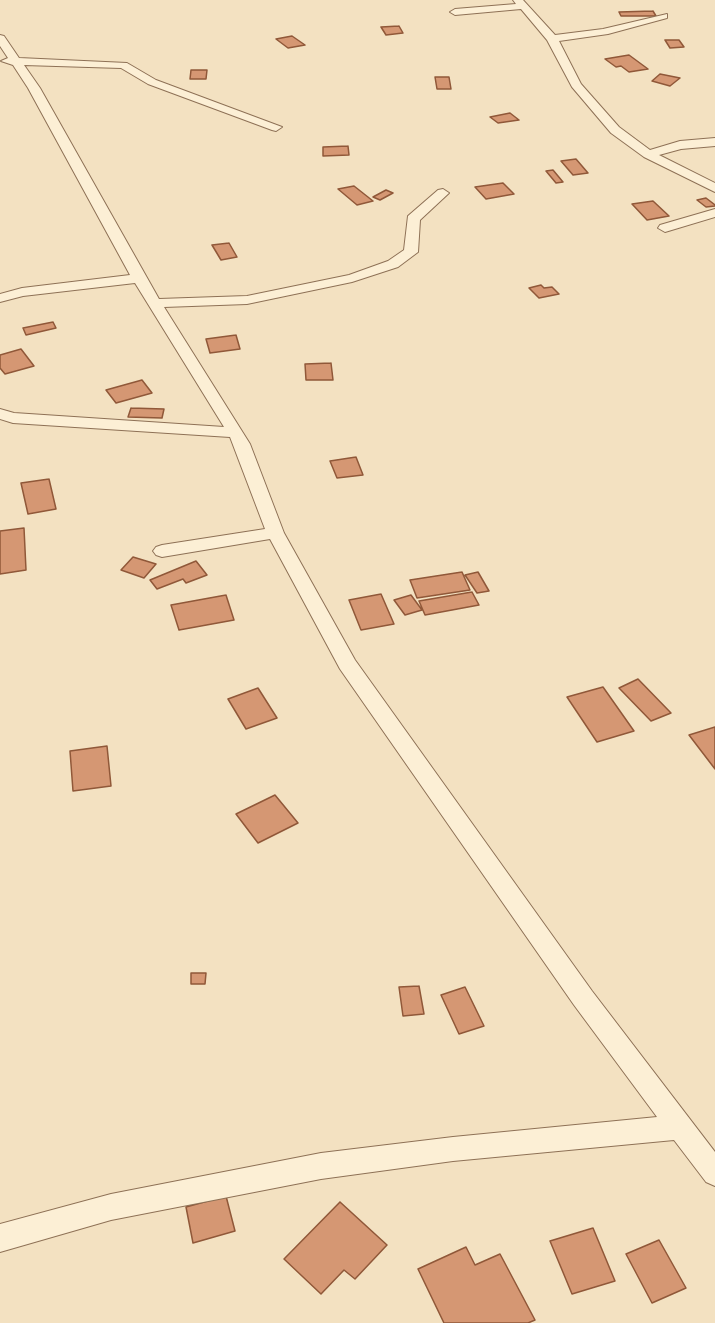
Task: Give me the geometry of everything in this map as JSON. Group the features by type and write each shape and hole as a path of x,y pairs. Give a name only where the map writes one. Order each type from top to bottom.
{"street":[{"path":"455,12 521,3 552,39 576,85 615,130 648,154 715,188"},
{"path":"552,39 604,32 663,16"},
{"path":"0,38 7,61 34,88 139,278 242,444 275,533 347,664 583,998 715,1173"},
{"path":"7,61 123,65 152,82 276,127"},
{"path":"648,154 680,145 715,142"},
{"path":"154,303 247,300 352,278 393,264 411,252 412,219 443,193"},
{"path":"665,228 715,213"},
{"path":"0,298 22,292 139,278"},
{"path":"0,284 22,292"},
{"path":"0,414 13,418 236,434"},
{"path":"162,551 275,533"},
{"path":"0,1238 111,1207 321,1166 453,1149 680,1127"}],"building":[{"path":"653,11 656,16 621,16 619,12"},
{"path":"399,26 403,33 386,35 381,27"},
{"path":"292,36 305,45 288,48 276,39"},
{"path":"665,40 679,40 684,47 670,48"},
{"path":"629,55 648,69 629,72 605,59"},
{"path":"191,70 207,70 206,79 190,79"},
{"path":"660,74 680,78 670,86 652,81"},
{"path":"435,77 449,77 451,89 437,89"},
{"path":"510,113 519,120 498,123 490,117"},
{"path":"348,146 349,155 323,156 323,147"},
{"path":"576,159 588,173 573,175 561,161"},
{"path":"553,170 563,182 556,183 546,171"},
{"path":"503,183 514,194 486,199 475,187"},
{"path":"354,186 373,201 357,205 338,189"},
{"path":"386,190 393,193 380,200 373,197"},
{"path":"706,198 715,206 706,207 697,200"},
{"path":"653,201 669,216 647,220 632,204"},
{"path":"229,243 237,257 221,260 212,245"},
{"path":"541,285 544,288 552,287 559,294 539,298 529,288"},
{"path":"53,322 56,328 26,335 23,328"},
{"path":"236,335 240,349 210,353 206,339"},
{"path":"21,349 34,366 5,374 0,368 0,355"},
{"path":"331,363 333,380 306,380 305,364"},
{"path":"142,380 152,393 116,403 106,390"},
{"path":"131,408 164,409 162,418 128,417"},
{"path":"356,457 363,475 337,478 330,461"},
{"path":"49,479 56,509 28,514 21,483"},
{"path":"24,528 26,570 0,574 0,531"},
{"path":"133,557 156,564 144,578 121,570"},
{"path":"196,561 207,575 186,583 183,579 157,589 150,580"},
{"path":"462,572 470,590 417,598 410,580"},
{"path":"478,572 489,591 477,593 465,575"},
{"path":"472,592 479,605 425,615 419,601"},
{"path":"381,594 394,624 361,630 349,600"},
{"path":"226,595 234,620 179,630 171,605"},
{"path":"411,595 422,610 405,615 394,600"},
{"path":"638,679 671,713 651,721 619,688"},
{"path":"603,687 634,731 597,742 567,697"},
{"path":"258,688 277,718 246,729 228,699"},
{"path":"715,727 715,769 689,735"},
{"path":"107,746 111,786 73,791 70,751"},
{"path":"275,795 298,823 258,843 236,814"},
{"path":"191,973 206,973 205,984 191,984"},
{"path":"419,986 424,1014 403,1016 399,987"},
{"path":"465,987 484,1026 459,1034 441,995"},
{"path":"226,1196 235,1231 193,1243 186,1207"},
{"path":"340,1202 387,1245 355,1279 344,1270 321,1294 284,1259"},
{"path":"593,1228 615,1281 572,1294 550,1241"},
{"path":"659,1240 686,1288 652,1303 626,1254"},
{"path":"466,1247 475,1265 500,1254 535,1320 528,1323 444,1323 418,1269"}]}
